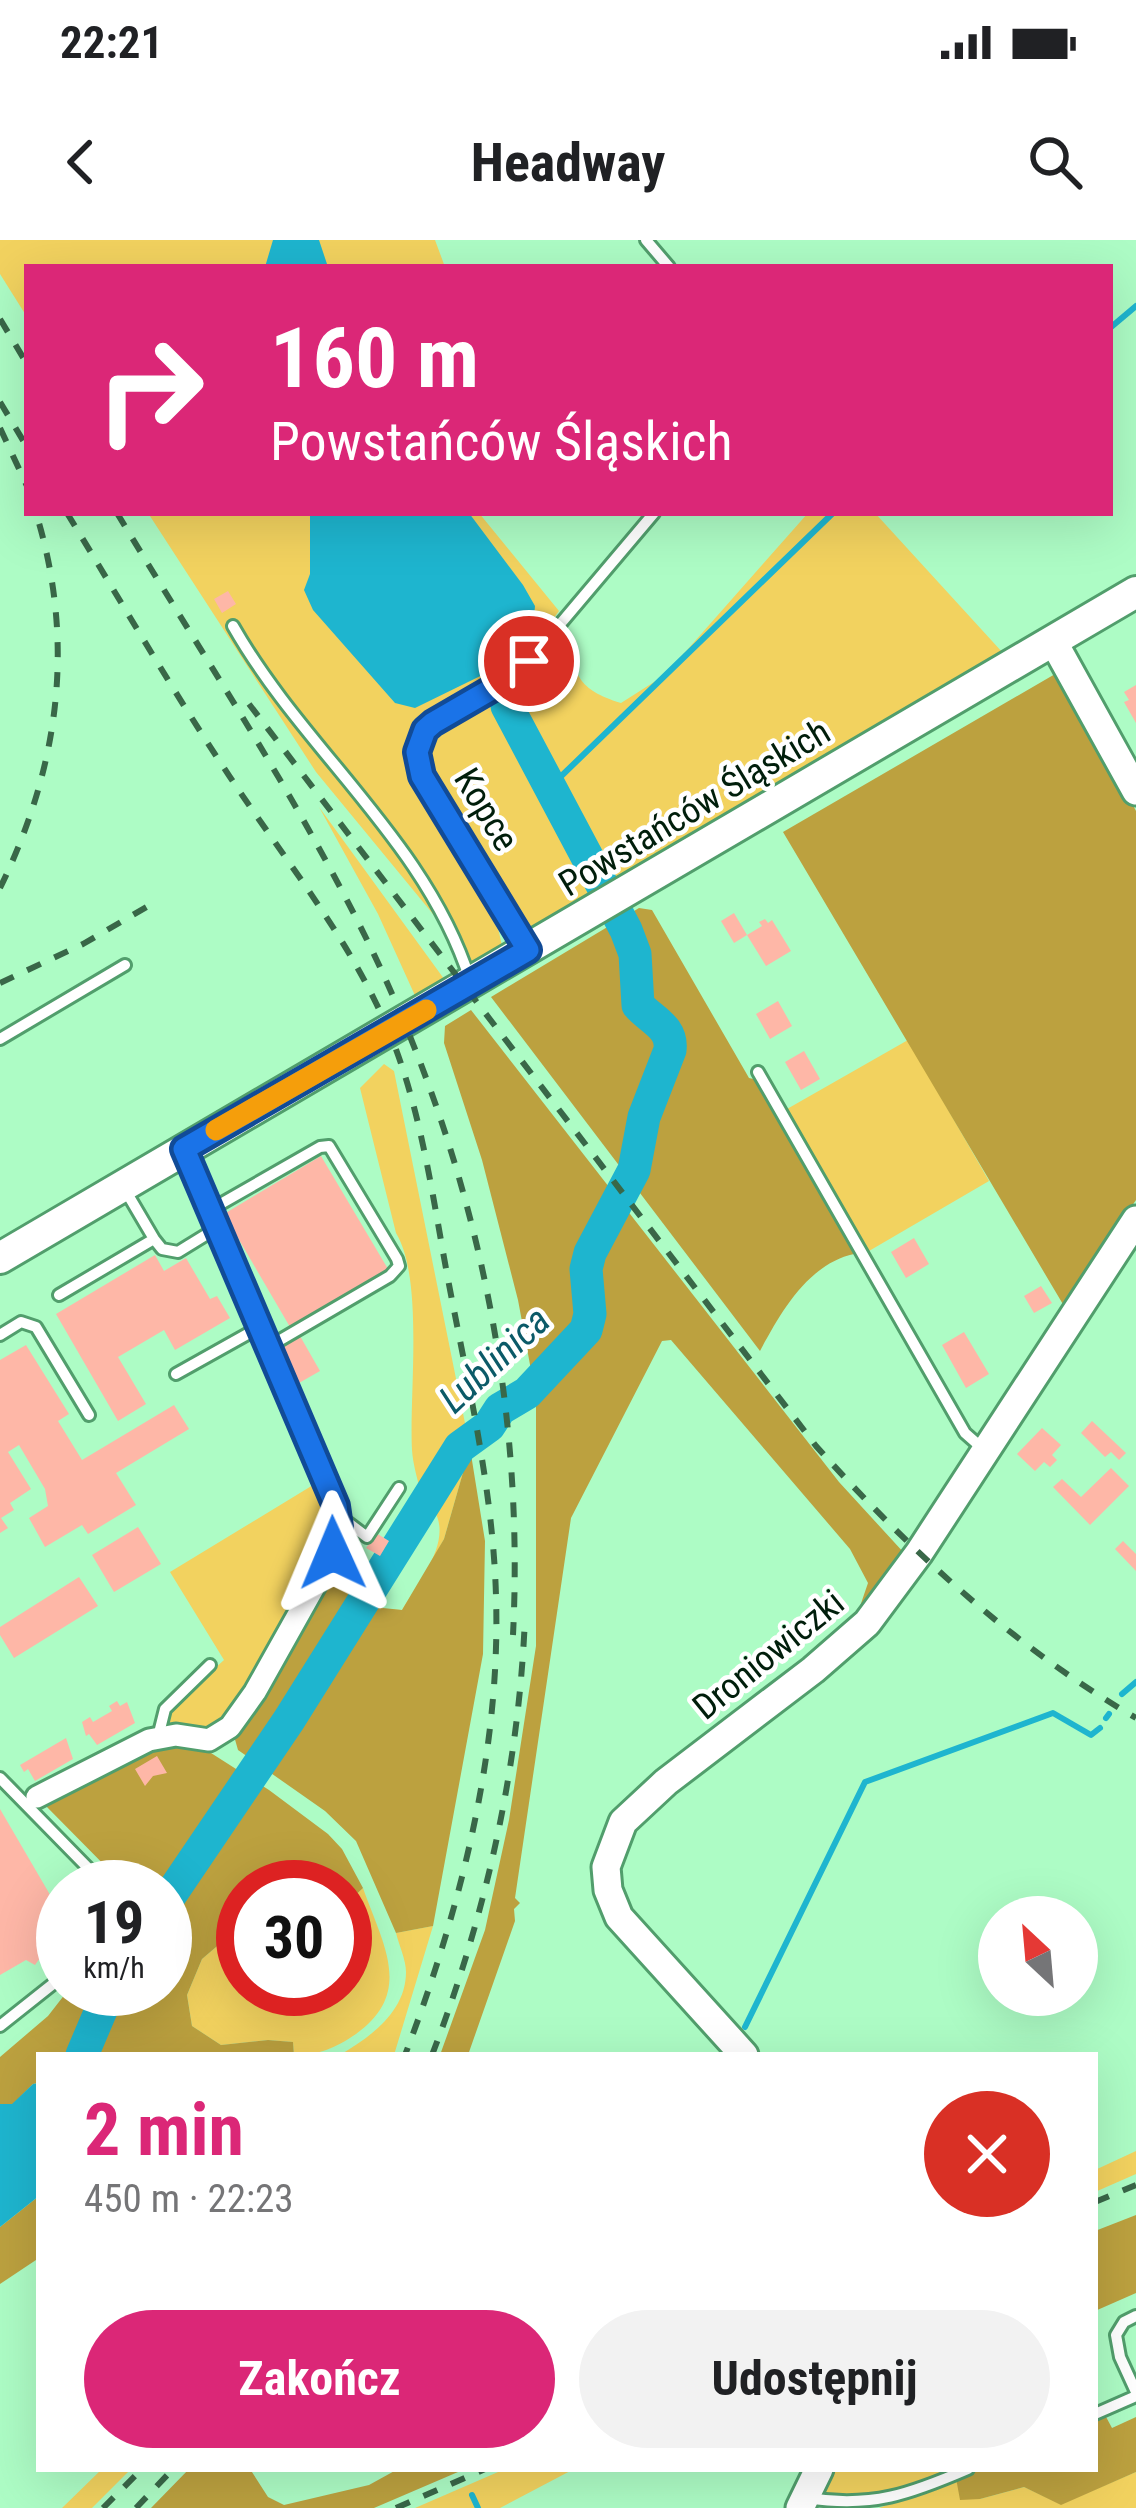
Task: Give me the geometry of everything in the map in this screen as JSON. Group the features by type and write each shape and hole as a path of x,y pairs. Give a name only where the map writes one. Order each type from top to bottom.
{"main road":[{"path":"1053,641 1136,592"},
{"name":"Powstańców Śląskich","path":"0,1258 1053,641"}],"street":[{"path":"1053,641 1136,791"},
{"path":"31,1801 158,1737 208,1740 230,1727 255,1692 333,1553 339,1516 184,1149"},
{"name":"Droniowiczki","path":"741,2052 619,1917 606,1878 612,1842 622,1822 643,1801 813,1670 866,1623 919,1553 1136,1220"},
{"path":"802,2502 817,2472"}],"lane":[{"path":"646,240 666,264"},
{"name":"Kopce","path":"528,950 429,790 417,752 425,730 433,723 525,665 651,516"},
{"path":"232,626 285,707 433,891 471,983"},
{"path":"0,1039 125,965"},
{"path":"758,1072 965,1433 984,1450"},
{"path":"122,1185 162,1249 178,1252 214,1219 328,1146 397,1259 397,1271 390,1276 176,1375"},
{"path":"59,1295 154,1239"},
{"path":"0,1335 21,1322 36,1327 89,1415"},
{"path":"339,1516 367,1537 399,1488"},
{"path":"158,1737 165,1709 209,1665"},
{"path":"0,1778 31,1801 81,1860"},
{"path":"0,2026 36,1997"},
{"path":"1098,2413 1136,2394 1116,2336 1124,2322 1136,2316"},
{"path":"802,2502 870,2506 960,2472"}],"shaded area":[{"path":"0,240 435,240 444,264 24,264 24,312 0,274"},
{"path":"150,516 481,516 559,611 518,662 432,714 409,738 404,752 498,928 503,950 462,975 437,919 316,772"},
{"path":"805,516 878,516 1003,653 534,932 514,914 427,772 422,753 427,738 525,675 565,634 581,679 595,692 621,703 665,675"},
{"path":"1062,670 1136,811 1136,1200 1064,1306 783,832"},
{"path":"319,807 447,983 417,1000 378,914"},
{"path":"639,908 652,910 749,1078 758,1080 854,1254 810,1279 760,1351 491,997"},
{"path":"471,1010 839,1482 905,1554 856,1618 868,1583 850,1549 671,1340 662,1341 571,1518 515,1898 520,1903 514,1909 515,1921 469,2052 441,2052 485,1930 509,1820 536,1646 536,1397 518,1300 482,1160 444,1043 445,1026"},
{"path":"908,1040 989,1181 869,1251 787,1109"},
{"path":"384,1064 394,1071 470,1448 439,1548 450,1670 383,1609 402,1610 428,1568 439,1538 439,1524 422,1497 413,1456 410,1278 360,1088"},
{"path":"470,1448 485,1541 483,1654 433,1926 396,1933 372,1878 372,1860 364,1860 356,1841 325,1811 238,1750 234,1736 349,1541 356,1546 352,1559 358,1592 383,1608 402,1610 444,1539"},
{"path":"318,1482 326,1516 322,1547 301,1599 255,1683 227,1718 213,1726 181,1727 167,1720 173,1706 224,1660 170,1572"},
{"path":"165,1745 200,1746 328,1834 348,1860 216,1860 216,1947 202,1959 192,1983 192,1860 99,1860 42,1802 140,1751"},
{"path":"372,1912 385,1947 389,1984 374,2018 327,2050 294,2052 293,2042 268,2040 221,2045 192,2026 192,1983 202,1959 216,1947 216,2016 372,2016"},
{"path":"433,1926 395,2052 344,2052 374,2031 400,1999 406,1972 396,1933"},
{"path":"48,2016 190,2016 192,2026 221,2045 293,2042 294,2052 36,2052 36,2084 12,2105 0,2104 0,2057"},
{"path":"1136,2151 1136,2174 1098,2191 1098,2169"},
{"path":"36,2198 36,2260 0,2284 0,2227"},
{"path":"1136,2215 1136,2293 1098,2310 1098,2230"},
{"path":"1105,2415 1112,2428 1136,2417 1136,2472 1061,2505 1024,2487 960,2500 956,2478 970,2472 1098,2472 1098,2418"},
{"path":"99,2472 128,2472 92,2508 62,2508"},
{"path":"186,2472 252,2472 268,2497 284,2505 369,2485 393,2472 458,2472 374,2508 151,2508"},
{"path":"498,2472 568,2472 500,2508 415,2508"},
{"path":"829,2472 948,2472 885,2499 832,2501 822,2486"},
{"path":"1136,2472 1136,2508 879,2508 956,2478 980,2499 1024,2487 1061,2504"}],"water":[{"path":"273,240 319,240 327,264 266,264"},
{"path":"310,516 471,516 535,606 533,628 517,658 415,708 395,703 313,610 304,590 310,574"},
{"path":"33,2084 36,2198 0,2227 0,2104 12,2104"}],"building":[{"path":"228,591 236,604 222,613 214,599"},
{"path":"1136,685 1136,723 1124,702 1129,700 1124,692"},
{"path":"734,913 747,935 734,943 721,921"},
{"path":"765,919 772,920 791,951 766,966 747,935"},
{"path":"778,1001 792,1026 770,1039 756,1014"},
{"path":"804,1051 820,1079 801,1090 785,1062"},
{"path":"321,1156 388,1269 290,1327 224,1214"},
{"path":"914,1238 929,1264 906,1278 891,1252"},
{"path":"155,1255 164,1271 186,1258 210,1299 217,1296 230,1318 175,1350 164,1330 118,1357 146,1404 118,1421 56,1314"},
{"path":"1041,1286 1052,1303 1034,1313 1024,1296"},
{"path":"964,1332 989,1374 966,1388 942,1345"},
{"path":"300,1336 320,1371 299,1383 279,1348"},
{"path":"26,1345 69,1414 58,1421 82,1460 174,1405 189,1429 116,1473 136,1505 88,1534 82,1525 45,1547 29,1518 48,1506 45,1489 19,1445 8,1452 31,1489 10,1503 14,1510 1,1518 8,1528 0,1533 0,1360"},
{"path":"1092,1421 1126,1453 1119,1460 1111,1452 1105,1457 1081,1433"},
{"path":"1042,1428 1061,1445 1050,1467 1044,1462 1035,1471 1017,1454"},
{"path":"1111,1468 1129,1486 1090,1525 1053,1487 1062,1479 1081,1497"},
{"path":"138,1527 161,1564 114,1592 92,1555"},
{"path":"376,1533 389,1541 380,1556 366,1548"},
{"path":"1123,1541 1136,1554 1136,1571 1115,1549"},
{"path":"79,1577 98,1606 14,1658 0,1627"},
{"path":"117,1701 120,1706 127,1702 135,1723 97,1745 86,1736 82,1722 90,1717 93,1722 112,1711 109,1706"},
{"path":"66,1738 73,1759 35,1781 28,1769 24,1772 20,1765"},
{"path":"157,1756 167,1773 153,1776 145,1786 135,1769"},
{"path":"0,1809 36,1871 36,1964 26,1960 0,1975"}],"waterway":[{"path":"1113,325 1136,306"},
{"path":"551,786 830,516"},
{"path":"515,721 542,688 517,658"},
{"name":"Lublinica","path":"192,1863 289,1720 460,1447 489,1426 500,1409 527,1393 586,1330 590,1253 634,1170 644,1117 670,1050 665,1030 638,1005 635,954 626,930 507,706"},
{"path":"1122,1694 1136,1682"},
{"path":"745,2027 865,1782 1053,1713 1091,1735 1100,1728"},
{"path":"1106,1718 1109,1714"},
{"name":"Lublinica","path":"83,2052 99,2016"},
{"path":"472,2495 478,2508"}],"railway":[{"path":"0,319 24,359"},
{"path":"0,402 24,442"},
{"path":"0,428 24,480"},
{"path":"0,888 36,797 55,704 56,609 37,516"},
{"path":"69,516 191,716 361,974 390,1035 421,1136 484,1475 494,1556 496,1654 492,1713 473,1830 443,1944 406,2052"},
{"path":"119,516 342,890 406,1028 438,1111 485,1282 500,1369 515,1546 513,1635"},
{"path":"249,704 816,1446 888,1523 966,1595 1048,1660 1136,1718"},
{"path":"0,983 83,944 150,905"},
{"path":"433,2052 468,1949 496,1840 516,1729 525,1617"},
{"path":"1098,2201 1136,2185"},
{"path":"103,2508 139,2472"},
{"path":"136,2508 170,2472"},
{"path":"396,2508 478,2472"}],"slow traffic":[{"path":"216,1130 426,1010"}],"route":[{"path":"333,1553 339,1527 336,1506 184,1149 528,950 429,790 417,752 425,730 433,723 502,683 529,661"}]}
